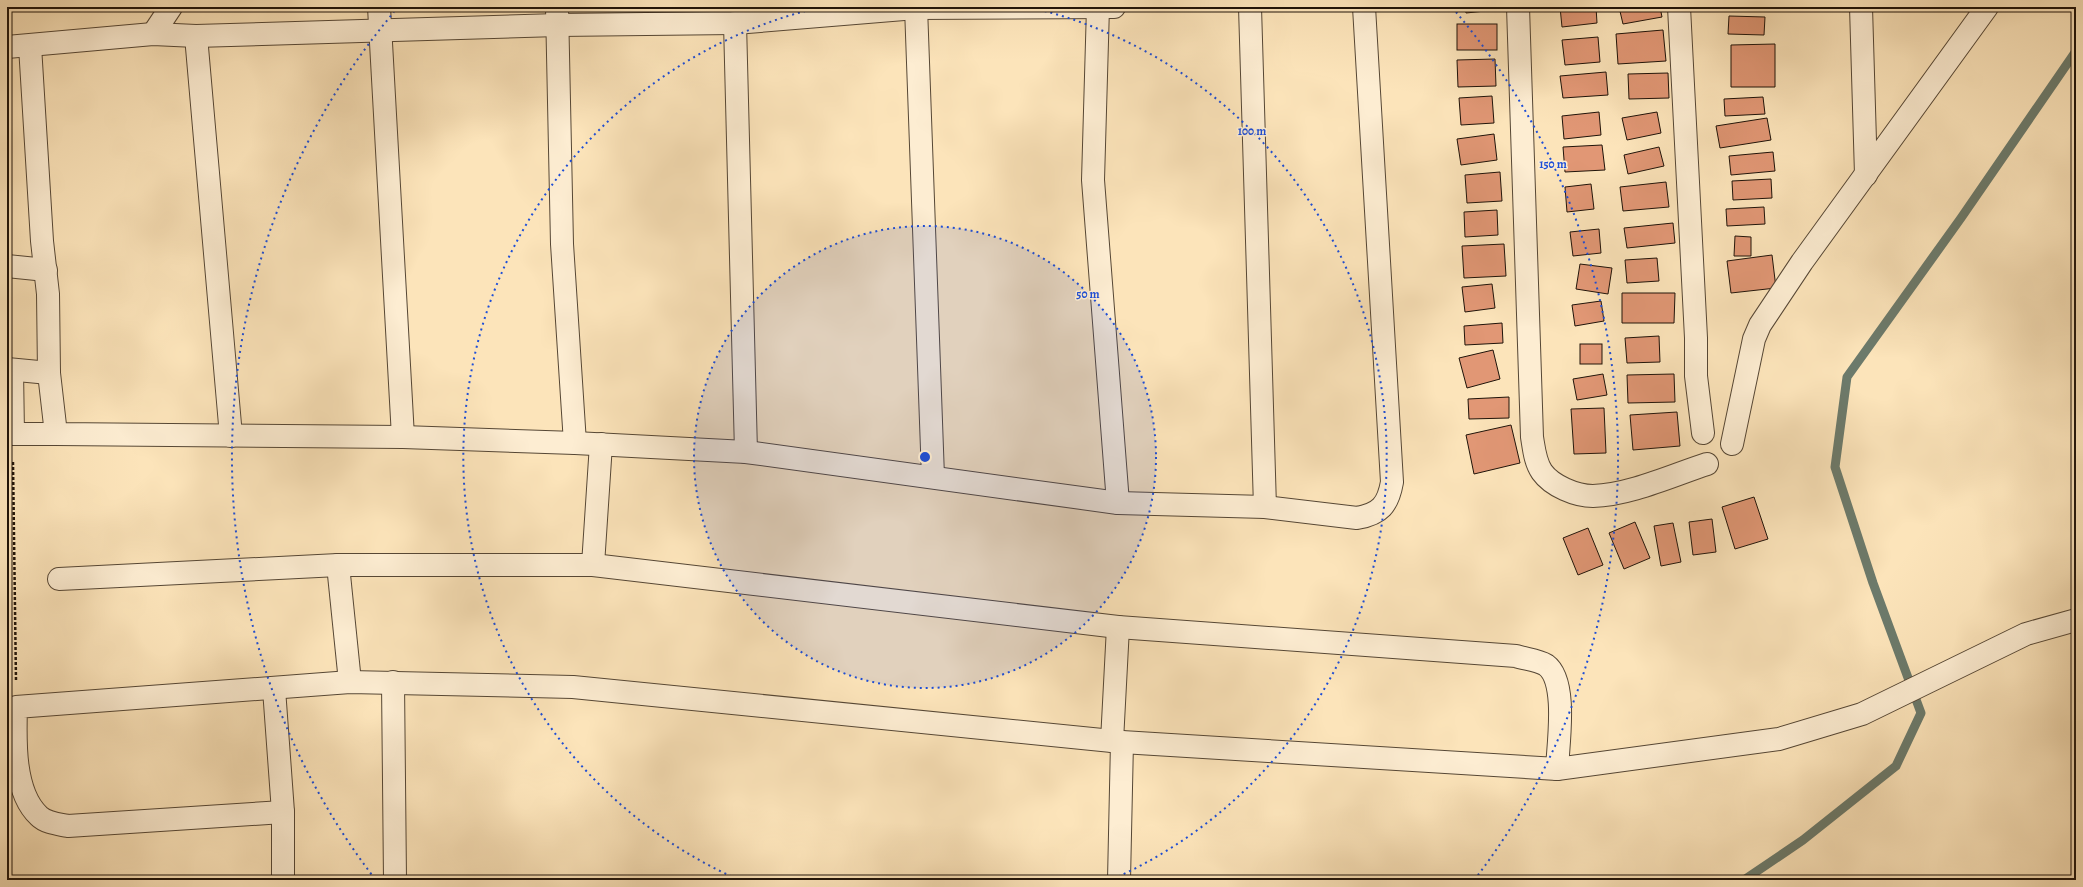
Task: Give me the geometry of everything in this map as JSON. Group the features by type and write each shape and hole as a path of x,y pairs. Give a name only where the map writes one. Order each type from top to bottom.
{"street":[{"path":"153,34 171,7"},
{"path":"379,7 403,437"},
{"path":"7,47 153,34 196,36 380,31 558,16 735,23 777,14 916,7 1104,7 1093,180 1118,503"},
{"path":"916,7 932,477"},
{"path":"1250,7 1265,507"},
{"path":"49,373 10,369 13,434 403,437 601,444 746,452 1118,503 1265,507 1357,518 1371,515 1382,507 1390,494 1392,482 1364,7"},
{"path":"1518,7 1532,437 1535,457 1542,472 1553,483 1567,490 1592,496 1625,490 1707,464 1716,465 1725,461 1731,454 1754,339 1760,324 1802,262 1987,7"},
{"path":"1679,7 1696,338 1696,376 1703,433"},
{"path":"1862,7 1866,175"},
{"path":"558,16 562,244 575,443"},
{"path":"735,23 746,452"},
{"path":"196,36 231,436"},
{"path":"30,46 42,241 48,294 49,373 56,434"},
{"path":"7,266 46,270"},
{"path":"1707,464 1700,458 1696,450 1697,441 1703,433 1711,430 1720,431 1728,436 1732,444"},
{"path":"593,564 601,444"},
{"path":"60,579 338,565 593,564 1118,627 1516,656 1546,665 1554,676 1560,692 1557,769"},
{"path":"338,565 350,682"},
{"path":"283,812 68,826 50,822 39,817 27,801 18,771 12,707 274,689 350,682 573,687 1117,741 1557,769 1779,739 1862,714 2026,634 2076,620"},
{"path":"1118,627 1117,741 1119,880"},
{"path":"393,682 395,880"},
{"path":"274,689 283,812 283,880"}],"path":[{"path":"12,707 13,434"}],"building":[{"path":"1465,7 1495,7 1495,10 1466,13"},
{"path":"1560,7 1596,7 1597,23 1562,27"},
{"path":"1619,7 1660,7 1662,17 1623,24"},
{"path":"1729,16 1765,17 1764,35 1728,34"},
{"path":"1457,24 1497,24 1497,50 1457,50"},
{"path":"1663,30 1666,61 1618,64 1616,34"},
{"path":"1598,37 1600,62 1565,65 1562,40"},
{"path":"1775,44 1775,87 1731,87 1731,45"},
{"path":"1495,59 1496,86 1458,87 1457,60"},
{"path":"1606,72 1608,95 1563,98 1560,76"},
{"path":"1668,73 1669,98 1629,99 1628,74"},
{"path":"1492,96 1494,123 1461,125 1459,98"},
{"path":"1763,97 1765,114 1725,116 1724,99"},
{"path":"1599,112 1601,135 1564,139 1562,116"},
{"path":"1657,112 1661,133 1627,140 1622,118"},
{"path":"1767,118 1771,140 1720,148 1716,126"},
{"path":"1494,134 1497,160 1461,165 1457,139"},
{"path":"1602,145 1605,170 1565,172 1563,147"},
{"path":"1659,147 1664,166 1628,174 1624,155"},
{"path":"1773,152 1775,171 1731,175 1729,156"},
{"path":"1500,172 1502,201 1467,203 1465,175"},
{"path":"1771,179 1772,198 1733,200 1732,181"},
{"path":"1666,182 1669,207 1623,211 1620,187"},
{"path":"1591,184 1594,209 1567,212 1565,187"},
{"path":"1764,207 1765,224 1727,226 1726,209"},
{"path":"1497,210 1498,235 1465,237 1464,212"},
{"path":"1673,223 1675,243 1627,248 1624,228"},
{"path":"1599,229 1601,253 1573,256 1570,232"},
{"path":"1735,236 1751,237 1751,256 1734,256"},
{"path":"1504,244 1506,276 1464,278 1462,246"},
{"path":"1772,255 1776,288 1731,293 1727,261"},
{"path":"1657,258 1659,281 1627,283 1625,260"},
{"path":"1580,264 1612,268 1608,294 1576,289"},
{"path":"1492,284 1495,308 1465,312 1462,287"},
{"path":"1622,293 1675,293 1674,323 1622,323"},
{"path":"1601,301 1604,321 1575,326 1572,305"},
{"path":"1502,323 1503,343 1465,345 1464,326"},
{"path":"1659,336 1660,362 1627,363 1625,338"},
{"path":"1580,344 1602,344 1602,364 1580,364"},
{"path":"1493,350 1500,379 1467,388 1459,358"},
{"path":"1603,374 1607,395 1577,400 1573,379"},
{"path":"1674,374 1675,402 1628,403 1627,375"},
{"path":"1509,397 1509,418 1469,419 1468,399"},
{"path":"1604,408 1606,453 1574,454 1571,409"},
{"path":"1677,412 1680,446 1633,450 1630,415"},
{"path":"1511,425 1520,463 1474,474 1466,435"},
{"path":"1754,497 1768,539 1735,549 1722,507"},
{"path":"1712,519 1716,552 1693,555 1689,522"},
{"path":"1635,522 1650,558 1624,569 1609,533"},
{"path":"1673,523 1681,562 1661,566 1654,526"},
{"path":"1588,528 1603,565 1578,575 1563,538"}],"waterway":[{"path":"1744,880 1803,840 1896,766 1921,713 1873,583 1835,467 1847,377 1961,218 2076,51"}]}
